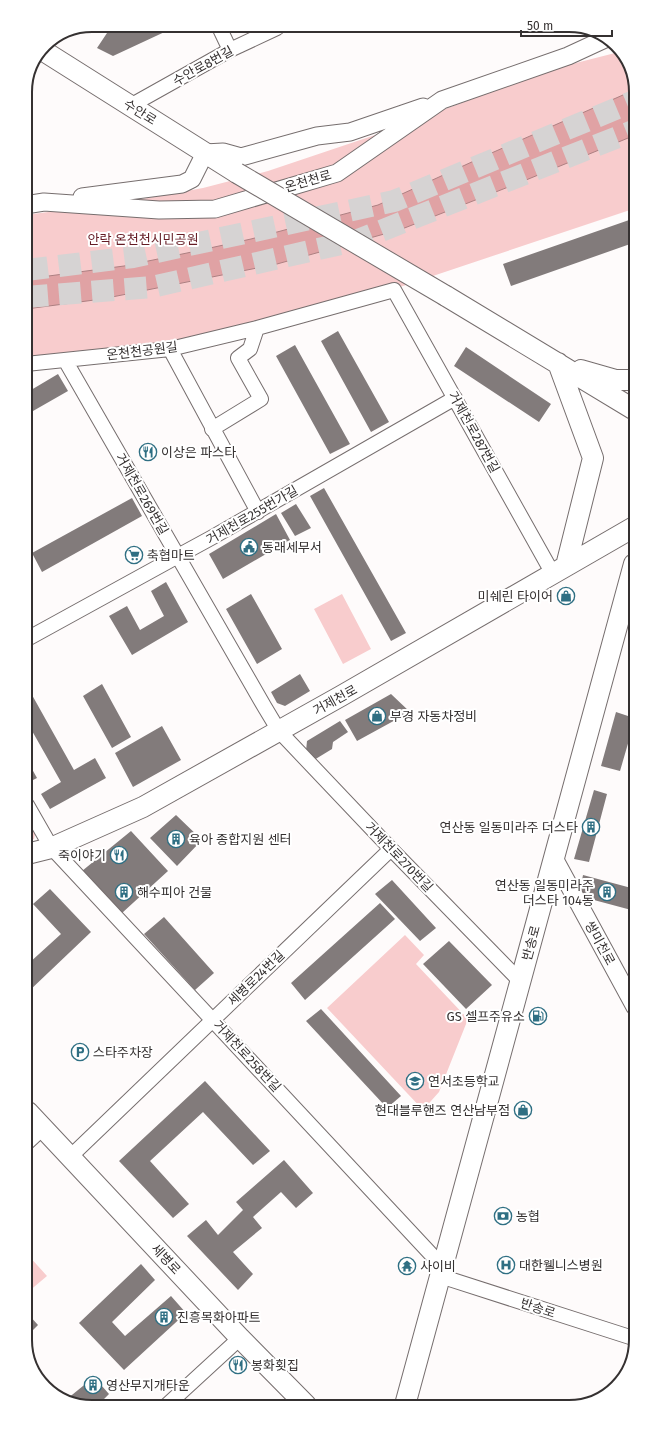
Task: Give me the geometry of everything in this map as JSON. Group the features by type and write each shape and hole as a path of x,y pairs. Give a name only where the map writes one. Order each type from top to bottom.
{"main road":[{"name":"수안로","path":"46,53 237,173 558,363"},
{"path":"558,363 616,380 629,380"},
{"path":"558,363 629,407"},
{"path":"558,363 593,458 560,570"},
{"name":"거제천로","path":"32,853 51,847 143,807 279,731 629,530"},
{"name":"반송로","path":"406,1400 629,582"},
{"name":"세병로","path":"32,1116 240,1338 301,1400"}],"street":[{"path":"222,32 230,50"},
{"name":"수안로8번길","path":"130,106 230,50 268,32"},
{"name":"온천천로","path":"32,204 44,202 159,210 215,209 337,173 442,100 568,56 601,41"},
{"path":"568,56 609,46"},
{"path":"44,202 182,184 192,179 205,153 223,152 241,157 318,136 350,132 442,100"},
{"name":"온천천공원길","path":"32,363 170,349 257,328 394,290"},
{"name":"거제천로287번길","path":"394,290 455,398 560,570"},
{"path":"212,429 261,399 238,358 250,349 257,328"},
{"path":"170,349 258,512"},
{"name":"거제천로269번길","path":"65,360 279,731"},
{"name":"거제천로255번가길","path":"32,636 258,512 455,398"},
{"name":"거제천로270번길","path":"279,731 391,849 520,981"},
{"name":"거제천로258번길","path":"32,814 51,847 213,1020 441,1271"},
{"name":"세병로24번길","path":"70,1157 391,849"},
{"name":"쌍미천로","path":"554,858 629,996"},
{"path":"32,1138 43,1128"},
{"name":"반송로","path":"441,1271 629,1337"},
{"path":"173,1400 240,1338"}],"green space":[{"name":"안락 온천천시민공원","path":"615,53 623,65 628,80 629,92 629,210 400,287 168,347 32,359 32,214 125,202 203,188 268,171 384,132 517,82 572,64"},
{"path":"342,594 371,649 343,664 314,609"},
{"path":"32,829 35,834 34,839 32,840"},
{"path":"405,935 424,955 416,964 468,1019 439,1092 423,1110 327,1008"},
{"path":"32,1259 47,1276 32,1289"}],"shaded area":[{"path":"629,92 629,138 402,229 277,264 102,299 32,308 32,278 124,266 187,253 251,239 378,205"}],"building":[{"path":"108,32 165,32 113,56 97,48"},
{"path":"629,220 629,244 511,286 503,264"},
{"path":"338,331 389,422 371,432 321,341"},
{"path":"295,345 350,444 330,454 276,356"},
{"path":"466,347 551,404 539,422 454,366"},
{"path":"58,374 68,391 32,412 32,389"},
{"path":"324,488 406,633 391,641 310,496"},
{"path":"132,498 142,516 42,572 32,553"},
{"path":"296,504 311,528 295,536 281,513"},
{"name":"동래세무서","path":"276,514 290,540 223,579 209,554"},
{"path":"166,582 188,622 132,655 109,616 127,606 140,630 164,616 151,591"},
{"path":"251,594 282,649 257,664 226,609"},
{"path":"300,674 310,691 285,706 277,703 271,692"},
{"path":"102,684 131,737 112,748 83,696"},
{"name":"부경 자동차정비","path":"391,694 410,712 357,741 345,720"},
{"path":"32,695 74,770 95,758 106,778 50,809 41,794 61,782 32,731"},
{"path":"616,712 629,716 629,740 620,771 601,766"},
{"path":"340,721 348,732 333,742 332,749 314,760 306,751 307,741"},
{"path":"162,726 181,760 133,787 115,753"},
{"path":"32,769 37,778 32,780"},
{"name":"연산동 일동미라주 더스타","path":"594,790 607,794 589,862 574,859"},
{"name":"육아 종합지원 센터","path":"176,815 202,840 177,866 150,838"},
{"name":"해수피아 건물","path":"131,831 168,871 122,913 82,871"},
{"name":"연산동 일동미라주 더스타 104동","path":"583,875 629,887 629,909 579,896"},
{"path":"392,880 436,928 420,941 375,894"},
{"path":"50,889 91,932 32,988 32,960 61,934 33,904"},
{"path":"380,903 395,919 305,1000 291,983"},
{"path":"164,917 214,973 195,990 144,934"},
{"path":"449,941 492,985 466,1009 423,964"},
{"path":"321,1009 401,1096 387,1108 306,1021"},
{"path":"205,1081 270,1151 253,1165 203,1112 150,1161 189,1204 173,1218 119,1161"},
{"path":"284,1160 313,1193 296,1208 281,1192 253,1217 262,1228 233,1252 253,1274 238,1290 187,1236 206,1220 218,1235 243,1210 236,1202"},
{"name":"진흥목화아파트","path":"141,1264 155,1280 112,1322 125,1336 171,1296 186,1313 124,1370 79,1323"},
{"path":"32,1318 38,1325 32,1331"},
{"name":"영산무지개타운","path":"94,1377 109,1394 103,1400 80,1399 71,1396"}],"tunnel":[{"path":"32,269 133,257 394,201 629,103"},
{"path":"32,297 152,287 358,240 629,133"}],"place":[{"name":"이상은 파스타","path":"148,452"},
{"name":"동래세무서","path":"249,547"},
{"name":"축협마트","path":"134,555"},
{"name":"미쉐린 타이어","path":"566,596"},
{"name":"부경 자동차정비","path":"377,716"},
{"name":"연산동 일동미라주 더스타","path":"591,827"},
{"name":"육아 종합지원 센터","path":"176,839"},
{"name":"죽이야기","path":"119,855"},
{"name":"해수피아 건물","path":"124,892"},
{"name":"연산동 일동미라주 더스타 104동","path":"607,892"},
{"name":"GS 셀프주유소","path":"538,1016"},
{"name":"스타주차장","path":"80,1052"},
{"name":"연서초등학교","path":"415,1081"},
{"name":"현대블루핸즈 연산남부점","path":"523,1110"},
{"name":"농협","path":"503,1216"},
{"name":"대한웰니스병원","path":"506,1265"},
{"name":"사이비","path":"407,1266"},
{"name":"진흥목화아파트","path":"164,1317"},
{"name":"봉화횟집","path":"238,1365"},
{"name":"영산무지개타운","path":"93,1385"}]}
